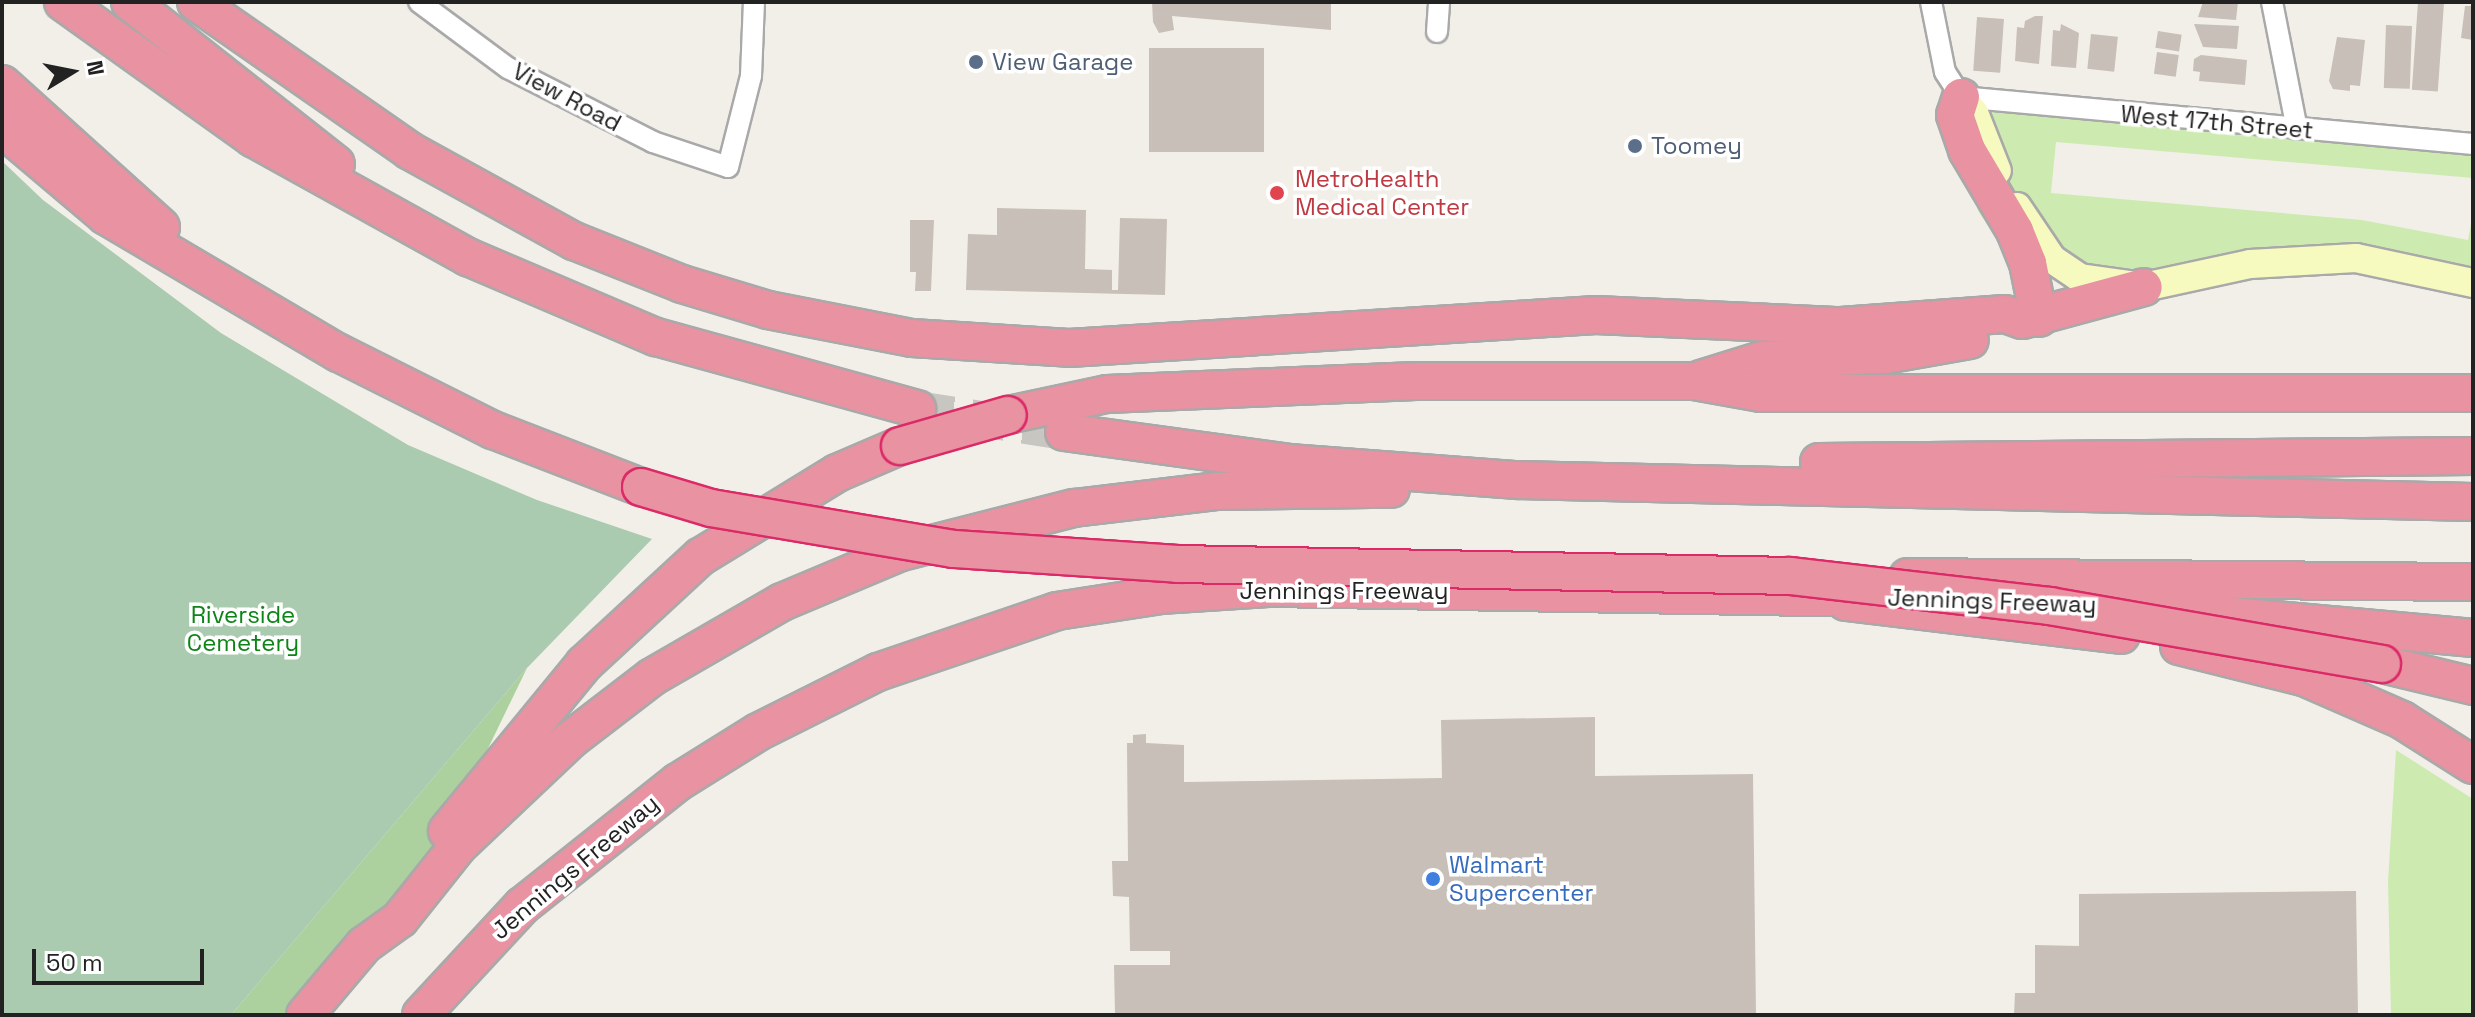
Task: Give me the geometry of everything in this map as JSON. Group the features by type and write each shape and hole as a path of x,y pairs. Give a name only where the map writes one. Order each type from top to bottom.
{"highway":[{"path":"63,2 253,138 468,257 656,337 917,409"},
{"path":"130,2 230,85 468,257"},
{"path":"196,2 410,151 574,241 682,284 849,328 912,338 1069,348 1596,315 1841,326 2005,314 2031,319"},
{"path":"2,84 128,201 233,282 339,353"},
{"path":"1961,97 1955,115 1967,150 2015,231 2028,263 2031,319"},
{"path":"2,128 106,216 339,353 493,430 641,487 711,508 828,531 1062,559 1800,587 2050,606 2382,664 2473,676"},
{"path":"1694,381 1762,360 1933,347 2005,333 2031,319 2144,287"},
{"path":"305,1015 364,945 387,904 451,825 584,664 639,609 700,557 767,513 837,473 953,427 1107,394 1370,382 1694,381 1761,393 2473,393"},
{"path":"1064,432 1208,453 1517,480 2473,502"},
{"path":"1208,453 1248,443 1399,453 1859,463 2473,456"},
{"path":"364,945 400,919 458,846 570,740 724,632 838,577 992,527 1142,497 1216,491 1336,493 1517,480"},
{"path":"1800,587 2473,582"},
{"path":"1800,587 2113,633 2238,657 2306,678 2402,720 2473,765"},
{"name":"Jennings Freeway","path":"421,1015 522,906 678,782 758,732 878,672 1044,615 1160,595 1268,588 1800,587 2168,607 2397,631"},
{"path":"2397,631 2473,638"},
{"path":"2397,631 2473,646"},
{"path":"2382,664 2473,686"}],"street":[{"name":"View Road","path":"419,2 508,68 653,142 728,167 751,76 754,2"},
{"path":"1437,32 1439,2"},
{"path":"1931,2 1945,72 1974,113 1986,151 2010,195 2052,259 2080,278 2144,287 2250,264 2356,258 2473,283"},
{"path":"2272,2 2297,129"},
{"name":"West 17th Street","path":"1961,97 2473,144"}],"green space":[{"path":"1949,96 2473,144 2473,178 2056,142 2051,193 2362,220 2468,240 2473,213 2473,283 2425,270 2208,266 2070,271 2004,249 1978,211"},
{"name":"Riverside Cemetery","path":"2,161 43,200 221,333 408,445 537,500 652,539 527,668 231,1015 2,1015"},
{"path":"527,668 451,825 305,1015 231,1015"},
{"path":"2396,750 2473,799 2473,1015 2391,1015 2388,881"}],"building":[{"path":"1152,2 1331,2 1331,30 1172,16 1174,30 1159,33 1153,22"},
{"path":"2203,2 2238,2 2236,20 2198,17"},
{"path":"2418,2 2444,4 2438,92 2412,90"},
{"path":"2465,6 2473,6 2473,40 2461,38"},
{"path":"2043,16 2039,64 2015,61 2017,27 2024,28 2025,21"},
{"path":"1977,17 2004,19 2000,73 1973,71"},
{"path":"2061,24 2079,33 2076,68 2051,66 2053,30 2060,31"},
{"path":"2194,24 2239,26 2237,49 2203,47"},
{"path":"2386,25 2412,26 2410,89 2384,88"},
{"path":"2158,31 2182,35 2179,52 2155,48"},
{"path":"2091,34 2118,37 2114,72 2087,69"},
{"path":"2337,37 2365,40 2360,86 2350,85 2350,91 2333,89 2329,81"},
{"path":"1149,48 1264,48 1264,152 1149,152"},
{"path":"2157,52 2179,55 2176,77 2154,74"},
{"path":"2201,55 2247,60 2245,85 2199,81 2200,72 2193,71 2194,59"},
{"path":"997,208 1086,210 1085,269 1112,270 1112,290 1118,290 1120,218 1167,219 1165,295 966,290 968,234 997,235"},
{"path":"910,220 934,220 931,291 915,291 916,272 910,272"},
{"name":"Walmart Supercenter","path":"1595,717 1595,776 1753,774 1756,1015 1115,1015 1114,965 1170,965 1170,951 1130,951 1129,897 1113,896 1112,861 1128,861 1127,743 1133,743 1133,735 1146,734 1146,743 1184,745 1184,782 1442,778 1441,720"},
{"path":"2356,891 2358,1015 2014,1015 2015,993 2035,993 2035,945 2079,946 2079,894"}],"tunnel":[{"path":"917,409 1064,432"}],"place":[{"name":"View Garage","path":"976,62"},
{"name":"Toomey","path":"1635,146"},
{"name":"MetroHealth Medical Center","path":"1277,193"},
{"name":"Walmart Supercenter","path":"1433,879"}]}
